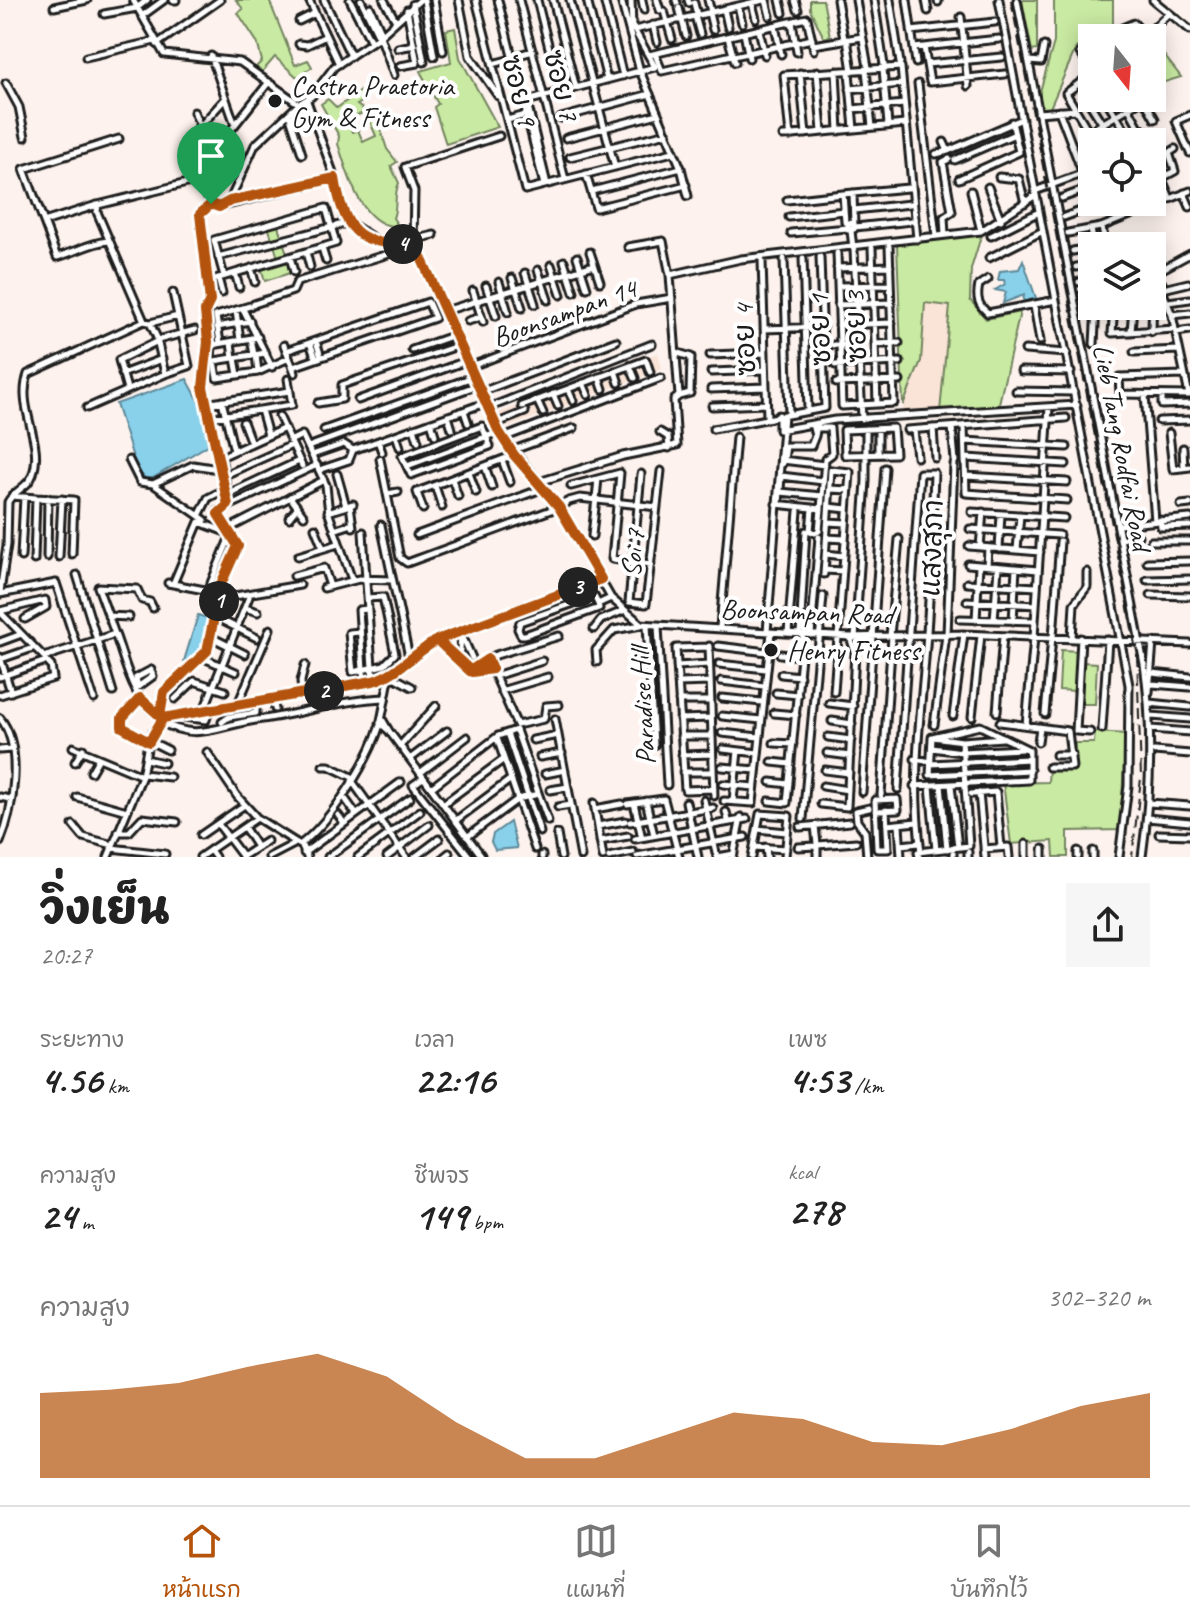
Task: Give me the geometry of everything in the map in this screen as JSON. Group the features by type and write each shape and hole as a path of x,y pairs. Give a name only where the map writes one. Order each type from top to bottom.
{"street":[{"path":"54,7 87,0"},
{"path":"133,0 164,54 211,56 240,62 299,104"},
{"path":"104,14 137,8 147,0"},
{"path":"142,16 164,0"},
{"path":"86,57 156,43 220,0"},
{"path":"309,0 341,62"},
{"path":"324,0 351,56"},
{"path":"350,0 372,42"},
{"path":"361,0 380,35"},
{"path":"384,0 396,21"},
{"path":"230,201 255,145 299,104 307,101 341,62 372,42 413,4 422,0 434,56"},
{"path":"434,0 443,51"},
{"path":"459,0 470,56 499,96"},
{"name":"ซอย 9","path":"476,0 525,190 545,184"},
{"path":"499,0 545,184"},
{"name":"ซอย 7","path":"519,0 565,179"},
{"path":"537,0 560,92"},
{"path":"553,0 576,88"},
{"path":"570,0 615,167"},
{"path":"587,0 607,80"},
{"path":"604,0 623,76"},
{"path":"621,0 640,71 681,168 688,196"},
{"path":"631,0 634,30 662,71 765,52 796,42 813,44 862,37"},
{"path":"642,0 644,10"},
{"path":"657,0 672,39"},
{"path":"708,0 713,30"},
{"path":"634,30 765,0 770,16"},
{"path":"780,0 783,13"},
{"path":"795,0 798,10"},
{"path":"837,0 846,39 854,129"},
{"path":"856,0 872,127"},
{"path":"874,0 888,125"},
{"path":"890,0 900,63"},
{"path":"907,0 916,63"},
{"path":"926,0 928,11"},
{"name":"Lieb Tang Rodfai Road","path":"999,0 1121,640 1131,724 1128,786 1119,857"},
{"name":"Lieb Tang Rodfai Road","path":"1017,0 1141,641 1151,716 1149,803 1142,857"},
{"path":"1153,0 1190,30"},
{"path":"690,2 700,34"},
{"path":"753,2 756,19"},
{"path":"413,4 421,63"},
{"path":"677,4 686,36"},
{"path":"739,4 742,23"},
{"path":"370,7 394,75"},
{"path":"724,9 728,27"},
{"path":"407,10 421,63"},
{"path":"299,21 315,13"},
{"path":"1158,24 1168,14"},
{"path":"961,17 968,86"},
{"path":"652,56 807,18 813,44"},
{"path":"792,22 797,52"},
{"path":"911,31 995,22"},
{"path":"653,25 657,42"},
{"path":"775,26 781,54"},
{"path":"759,30 765,52"},
{"path":"744,33 749,55"},
{"path":"299,44 307,45 326,36"},
{"path":"728,37 734,58"},
{"path":"914,48 999,39"},
{"path":"398,48 414,45"},
{"path":"1029,61 1041,62 1044,46"},
{"path":"924,47 930,82 1005,74"},
{"path":"493,64 533,51"},
{"path":"211,56 234,123"},
{"path":"525,101 655,67 652,56"},
{"path":"927,64 1002,57"},
{"path":"400,66 421,63"},
{"path":"906,124 786,136 784,75 901,67 917,239"},
{"path":"817,71 822,132"},
{"path":"836,71 839,131"},
{"path":"800,73 806,134"},
{"path":"223,140 269,82"},
{"path":"6,83 19,107 25,137"},
{"path":"850,89 902,84"},
{"path":"918,84 936,236"},
{"path":"1078,84 1066,93 1087,128"},
{"path":"561,118 650,94"},
{"path":"194,112 197,129 225,99"},
{"path":"307,101 335,178 346,221 381,243 400,244 434,235"},
{"path":"525,101 545,184"},
{"path":"852,109 904,104"},
{"path":"1038,113 1076,110"},
{"path":"1059,111 1078,161"},
{"path":"1095,112 1105,128"},
{"path":"1113,112 1123,127"},
{"path":"1095,128 1120,112"},
{"path":"1131,112 1141,128"},
{"path":"1151,112 1155,119"},
{"path":"289,114 302,154"},
{"path":"566,138 658,114"},
{"path":"507,120 526,115"},
{"path":"1190,115 1176,121 1190,153"},
{"path":"936,154 1022,119"},
{"path":"959,179 1019,152 1012,122"},
{"path":"570,157 667,133"},
{"path":"945,235 944,217 952,212 943,162 1015,134"},
{"path":"499,136 405,167 414,191 413,241 499,432 559,507 610,596 644,625"},
{"path":"109,241 92,242 85,249 57,257 24,169 119,139"},
{"path":"944,142 948,151"},
{"path":"1166,176 1175,171 1169,154 1175,149"},
{"path":"545,184 673,152"},
{"path":"592,191 681,168"},
{"path":"586,174 596,208 686,185"},
{"path":"670,275 741,259 854,249 981,231 1036,193 1078,176"},
{"path":"999,177 1019,179 1025,203"},
{"path":"44,222 191,182 202,186 211,204 219,207 230,201 335,178"},
{"path":"988,187 1001,220"},
{"path":"787,200 908,188"},
{"path":"1166,188 1170,198"},
{"path":"971,191 981,231"},
{"path":"1062,198 1078,192"},
{"path":"1166,200 1187,192 1190,207"},
{"path":"851,227 853,193"},
{"path":"843,194 854,249 860,419"},
{"path":"211,204 200,214 210,301 205,311 208,342 203,381 229,505"},
{"path":"854,210 910,204"},
{"path":"98,205 109,241 158,340 165,374"},
{"path":"218,278 336,243 326,208 214,240 218,278 222,293"},
{"path":"789,217 844,211"},
{"path":"991,236 1039,212"},
{"path":"1064,217 1078,212"},
{"path":"1068,233 1101,227 1125,216"},
{"path":"218,257 346,221"},
{"path":"791,233 912,221"},
{"path":"1101,227 1102,232"},
{"path":"989,258 1043,231"},
{"path":"628,247 663,241 670,275 679,396"},
{"path":"220,343 216,316 293,291 297,282 398,251 400,244"},
{"path":"861,405 894,403 896,344 892,323 889,246"},
{"path":"322,248 326,261"},
{"name":"ซอย 3","path":"872,248 877,404"},
{"path":"1073,251 1078,250"},
{"path":"306,252 310,267"},
{"path":"590,252 600,282"},
{"name":"ซอย 1","path":"837,253 837,345 842,406 861,405"},
{"path":"1166,267 1190,255"},
{"path":"290,257 294,272"},
{"path":"577,257 587,288"},
{"name":"ซอย 1","path":"808,410 825,408 820,257"},
{"path":"713,429 808,410 803,258"},
{"path":"724,801 753,803 768,648 780,435 784,415 784,259"},
{"path":"564,261 574,292"},
{"name":"ซอย 4","path":"762,261 767,418"},
{"path":"551,265 561,295"},
{"path":"431,310 460,309 594,265"},
{"path":"837,268 890,266"},
{"path":"251,268 255,282"},
{"path":"538,270 548,300"},
{"path":"235,273 239,287"},
{"path":"525,273 535,304"},
{"path":"512,278 522,308"},
{"path":"988,279 979,285 977,293 979,304 988,313 1056,300"},
{"path":"499,282 508,312"},
{"path":"1166,286 1188,283"},
{"path":"838,286 890,285"},
{"path":"486,286 496,316"},
{"path":"468,321 482,319 473,291"},
{"path":"87,408 189,366 173,293"},
{"path":"1166,297 1190,395 1120,394 1119,377 1184,375"},
{"name":"Boonsampan 14","path":"358,400 636,304 672,298"},
{"path":"1168,302 1190,299"},
{"path":"428,302 431,310 435,318 318,358 294,370 285,348 313,342 428,302"},
{"path":"838,305 891,303"},
{"path":"249,306 258,372"},
{"path":"1034,306 1040,341"},
{"path":"236,311 240,340"},
{"path":"1172,315 1190,313"},
{"path":"94,699 56,583 0,593 11,496 30,480 36,462 24,408 28,374 147,322 178,316"},
{"path":"1094,344 1095,320"},
{"path":"1113,320 1112,333 1190,330"},
{"path":"1131,332 1132,320"},
{"path":"1152,320 1152,332"},
{"path":"217,327 250,321"},
{"path":"839,325 892,323"},
{"path":"764,329 823,327"},
{"path":"127,389 119,359 158,340 195,330"},
{"path":"412,350 455,335"},
{"path":"255,338 212,345 211,361 214,361 217,378 258,372 289,358"},
{"path":"255,338 272,367"},
{"path":"308,447 616,341"},
{"path":"231,342 238,375"},
{"path":"313,342 318,358"},
{"path":"108,857 143,775 149,742 161,718 164,692 207,651 225,575 238,546 218,511 319,467 349,460 353,450 652,344"},
{"path":"875,344 896,344"},
{"path":"318,403 342,399 342,385 460,345"},
{"path":"837,345 858,345"},
{"path":"1025,350 1067,353"},
{"path":"1134,352 1190,356"},
{"path":"214,361 266,353"},
{"path":"417,535 623,456 677,445 679,436 674,400 692,391 693,367 691,355 678,353"},
{"path":"710,355 765,353"},
{"path":"122,374 162,359"},
{"path":"495,424 523,413 537,400 646,360 650,372"},
{"path":"838,364 896,362"},
{"path":"630,366 635,378"},
{"path":"711,372 765,370"},
{"path":"615,371 619,383"},
{"path":"1021,371 1071,372"},
{"path":"324,430 473,377"},
{"path":"599,377 603,389"},
{"path":"503,438 661,378"},
{"path":"214,417 292,405 288,379"},
{"path":"839,383 897,381"},
{"path":"583,383 588,395"},
{"path":"711,389 766,387"},
{"path":"568,389 573,401"},
{"path":"209,400 222,401 290,391"},
{"path":"1016,391 1074,392"},
{"path":"553,394 558,406"},
{"path":"1145,395 1157,521 1161,527 1190,526"},
{"path":"1162,395 1162,405 1190,404"},
{"path":"537,400 543,413"},
{"path":"222,401 234,451"},
{"path":"712,406 766,404"},
{"path":"782,430 860,419 1077,405"},
{"path":"1026,725 1047,407"},
{"path":"261,410 268,435"},
{"path":"464,411 468,423"},
{"path":"199,516 208,498 301,463 279,416"},
{"path":"448,416 452,429"},
{"path":"917,457 910,430 1066,418"},
{"path":"1159,421 1190,420"},
{"path":"243,422 251,443"},
{"path":"431,422 435,435"},
{"path":"777,505 787,445 810,446 815,436 815,425"},
{"path":"812,509 810,531 815,533 819,531 825,459 832,457 830,428 815,425"},
{"path":"482,426 486,436 490,446 411,475 402,456 482,426"},
{"path":"964,426 966,493 1067,500"},
{"name":"แสงสุภา","path":"934,725 946,634 954,463 952,427"},
{"path":"226,492 221,457 285,428"},
{"path":"414,428 418,441"},
{"path":"423,509 417,492 502,460 574,428"},
{"path":"933,428 935,458"},
{"path":"821,804 847,807 866,429"},
{"path":"866,429 895,429 895,454 845,455 844,430 866,429"},
{"path":"878,429 878,454"},
{"path":"406,466 499,432"},
{"path":"660,432 668,437 669,448"},
{"path":"1169,433 1173,469 1187,467 1183,448"},
{"path":"225,475 302,435 324,480 328,512 352,580"},
{"path":"396,435 400,447"},
{"path":"720,627 736,437"},
{"path":"378,441 402,561 415,562 569,501 595,500 657,507"},
{"path":"443,441 449,462"},
{"path":"965,441 1067,447"},
{"path":"315,454 344,444 353,450"},
{"path":"967,458 1066,464"},
{"path":"129,460 137,480 153,484 199,516 228,529"},
{"path":"502,460 510,482"},
{"path":"784,460 825,465"},
{"path":"153,484 193,465 219,469"},
{"path":"485,466 492,487"},
{"path":"862,792 885,468"},
{"path":"834,692 837,637 843,571 850,472 831,470 824,572 843,571"},
{"name":"Soi 7","path":"633,562 629,602 646,604 661,471"},
{"path":"469,473 476,492"},
{"path":"571,486 620,473 612,559 651,564"},
{"path":"898,789 920,473 934,473 927,634 915,759 919,854 958,847 968,852"},
{"path":"334,530 352,526 350,505 337,474"},
{"path":"383,476 393,474"},
{"path":"633,562 641,474"},
{"path":"781,476 823,481"},
{"path":"966,476 1067,482"},
{"path":"452,479 458,496"},
{"path":"592,536 598,479"},
{"path":"210,591 170,583 199,522 228,529 324,480"},
{"path":"435,486 442,507"},
{"path":"830,489 849,490"},
{"path":"387,494 398,492"},
{"path":"780,492 822,496"},
{"path":"11,496 74,500 72,554"},
{"path":"21,557 24,497"},
{"path":"290,497 304,516"},
{"path":"34,560 36,498"},
{"path":"47,557 48,498"},
{"path":"59,557 62,499"},
{"path":"1181,505 1190,504"},
{"path":"328,512 350,505"},
{"path":"777,505 821,509"},
{"path":"390,509 400,507"},
{"path":"829,507 847,509"},
{"path":"289,518 296,509"},
{"path":"788,633 798,511"},
{"path":"972,512 1064,518"},
{"path":"980,547 983,512"},
{"path":"999,549 1001,514"},
{"path":"1017,550 1020,515"},
{"path":"1119,525 1190,518"},
{"path":"393,524 403,522"},
{"path":"828,522 846,523"},
{"path":"381,525 409,657"},
{"path":"315,528 323,548"},
{"path":"208,608 228,529"},
{"path":"970,529 1060,538 1045,714"},
{"path":"805,635 806,531"},
{"path":"363,532 373,681"},
{"path":"1121,539 1138,536"},
{"path":"769,801 787,803 803,647 819,537"},
{"path":"827,538 845,539"},
{"path":"881,795 899,539"},
{"path":"396,542 406,540"},
{"path":"1151,541 1190,541"},
{"path":"298,556 338,544"},
{"path":"969,546 1039,552"},
{"path":"987,566 988,548"},
{"path":"826,554 844,556"},
{"path":"1147,562 1190,561"},
{"path":"968,564 1038,570"},
{"path":"976,620 979,565"},
{"path":"994,620 998,567"},
{"path":"294,576 324,568 327,587 352,580 392,580"},
{"path":"1013,621 1016,568"},
{"path":"216,571 225,575"},
{"path":"1072,638 1074,604 1087,587 1087,572"},
{"path":"77,575 113,692"},
{"path":"161,718 364,684 390,675 409,657 437,640 601,579"},
{"path":"1147,580 1190,579"},
{"path":"967,583 1036,587"},
{"path":"229,597 249,597 300,585"},
{"path":"153,608 150,602 142,600 137,589 100,587 140,698 171,727 205,733 254,720 385,698"},
{"path":"1151,595 1190,596"},
{"path":"594,596 597,602 599,608 525,635 521,635 518,629 518,623 523,620 594,596"},
{"path":"597,602 610,596"},
{"path":"803,819 823,596"},
{"path":"183,717 206,720 211,686 222,667 249,597"},
{"path":"367,598 383,597 395,654 384,665 351,671 349,633 369,638"},
{"path":"25,619 46,607 45,600 0,612 44,657 115,634"},
{"path":"967,601 1035,604"},
{"path":"245,608 258,612"},
{"path":"364,684 359,610 367,609"},
{"path":"594,629 601,620 624,611"},
{"path":"108,616 129,617"},
{"path":"960,619 1034,621"},
{"path":"223,621 257,638"},
{"path":"597,662 596,650 612,632 644,625"},
{"path":"644,625 654,745"},
{"name":"Boonsampan Road","path":"644,625 720,627 856,638 964,634 1190,644"},
{"name":"Paradise Hill","path":"658,626 667,785"},
{"path":"237,706 270,629"},
{"path":"460,650 461,632"},
{"path":"461,632 472,658"},
{"path":"953,716 964,634"},
{"path":"0,642 19,635"},
{"path":"972,717 981,635"},
{"path":"470,671 488,659 559,636"},
{"path":"997,712 1003,636"},
{"path":"855,652 856,638"},
{"path":"1081,638 1076,731 1090,732"},
{"path":"215,639 245,654"},
{"path":"437,640 470,671 493,672 542,661"},
{"path":"1102,729 1108,640"},
{"path":"1148,693 1152,684 1153,642"},
{"path":"709,646 714,793 685,790 677,666 676,648 709,646"},
{"path":"718,646 768,648"},
{"path":"11,692 3,676 0,659 33,648"},
{"path":"350,652 361,651"},
{"path":"780,654 802,656"},
{"path":"206,659 236,672"},
{"path":"488,659 517,725 544,719 546,706 559,705"},
{"path":"0,695 53,678 51,666 46,661 3,676"},
{"path":"677,666 709,664"},
{"path":"719,664 766,669"},
{"path":"302,694 305,665"},
{"path":"1152,673 1190,677"},
{"path":"781,674 800,676"},
{"path":"390,675 412,687"},
{"path":"269,857 298,845 329,817 381,720 390,675"},
{"path":"501,691 548,677"},
{"path":"175,699 194,681 225,691"},
{"path":"721,681 764,686"},
{"path":"678,683 710,682"},
{"path":"1152,684 1190,687"},
{"path":"335,704 338,688"},
{"path":"776,693 798,695"},
{"path":"140,698 121,723 125,731 168,750"},
{"path":"722,698 762,702"},
{"path":"273,700 275,709"},
{"path":"679,701 711,701"},
{"path":"222,722 229,717 256,713 256,703"},
{"path":"829,703 853,706"},
{"path":"1149,703 1190,707"},
{"path":"400,746 436,706"},
{"path":"774,713 796,715"},
{"path":"722,716 761,720"},
{"path":"1151,716 1190,719"},
{"path":"0,718 11,749 10,799 0,842"},
{"path":"680,719 711,718"},
{"path":"555,719 581,857"},
{"path":"381,720 481,855"},
{"path":"832,721 852,724"},
{"path":"1000,722 1068,731 1072,767 1049,767"},
{"path":"538,724 541,738"},
{"path":"932,737 980,726 1027,749"},
{"path":"1038,742 1040,727"},
{"path":"1151,729 1190,732"},
{"path":"431,788 497,738 516,730 548,821"},
{"path":"410,760 447,731"},
{"path":"507,733 540,832"},
{"path":"722,733 759,737"},
{"path":"533,740 558,735"},
{"path":"681,736 712,736"},
{"path":"467,737 413,785 470,857"},
{"path":"828,737 851,740"},
{"path":"932,737 962,741 1003,738"},
{"path":"932,737 930,775 1030,770"},
{"path":"497,738 535,849"},
{"path":"962,741 968,852"},
{"path":"774,743 793,744"},
{"path":"73,747 143,775 170,777"},
{"path":"932,748 962,752 1027,749"},
{"path":"0,750 11,749"},
{"path":"75,762 83,749"},
{"path":"723,749 758,753"},
{"path":"914,786 1029,780 1027,749"},
{"path":"733,801 738,751"},
{"path":"1154,751 1190,754"},
{"path":"207,752 237,796 257,818 298,845 306,855 401,782"},
{"path":"540,757 562,753"},
{"path":"827,753 850,756"},
{"path":"682,755 712,754"},
{"path":"1056,755 1072,755"},
{"path":"91,772 99,758"},
{"path":"146,759 164,763"},
{"path":"443,804 504,759"},
{"path":"915,759 931,762 1029,759"},
{"path":"772,762 791,764"},
{"path":"323,766 329,766 352,779 406,857"},
{"path":"722,767 756,770"},
{"path":"545,774 565,770"},
{"path":"825,770 849,773"},
{"path":"683,772 713,772"},
{"path":"455,821 511,779"},
{"path":"771,782 789,784"},
{"path":"723,784 754,787"},
{"path":"941,785 947,849"},
{"path":"951,785 958,847"},
{"path":"823,786 848,790"},
{"path":"930,786 936,850"},
{"path":"550,790 568,787"},
{"path":"985,857 975,794 996,792 1001,847"},
{"path":"467,837 518,799 538,794"},
{"path":"0,797 10,799"},
{"path":"77,797 127,811"},
{"path":"328,857 410,798"},
{"path":"603,857 594,806 661,798 666,801 679,857"},
{"path":"867,857 865,832 857,821 856,811 872,810 886,810 898,810 897,799 875,800 872,810 877,849 888,849 886,810"},
{"path":"346,800 356,814"},
{"path":"628,804 638,821 638,838 673,832 692,828 710,824 728,820 744,818 734,856 718,857 710,824 709,808 704,800"},
{"path":"645,801 654,835"},
{"path":"686,802 698,857"},
{"path":"1149,803 1190,806"},
{"path":"558,807 571,805"},
{"path":"201,835 243,806"},
{"path":"598,826 709,808"},
{"path":"358,857 420,811"},
{"path":"726,812 728,820"},
{"path":"752,857 760,814 789,816 786,852 754,847"},
{"path":"338,815 344,823"},
{"path":"118,832 131,831 142,818 177,822"},
{"path":"200,857 257,818"},
{"path":"1147,818 1189,822 1189,835 1159,834"},
{"path":"800,827 850,822"},
{"path":"887,825 917,822"},
{"path":"218,824 241,857 267,841"},
{"path":"899,824 901,857"},
{"path":"73,825 83,837 112,847 165,854"},
{"path":"387,857 429,825"},
{"path":"815,826 817,857"},
{"path":"244,827 257,847"},
{"path":"757,829 787,832"},
{"path":"557,834 561,857"},
{"path":"600,841 628,836"},
{"path":"609,857 741,836"},
{"path":"415,857 439,839"},
{"path":"798,847 856,842"},
{"path":"900,845 919,843"},
{"path":"1026,844 1026,857"},
{"path":"766,847 767,857"},
{"path":"984,849 1008,847 1009,857"},
{"path":"1043,849 1043,857"},
{"path":"210,850 215,857"}],"shaded area":[{"path":"925,303 950,305 940,412 903,414 903,405 921,361"},
{"path":"658,353 662,369 501,430 496,414"}],"green space":[{"path":"236,0 269,0 295,65 308,60 312,67 297,77 275,57 262,72 256,67 262,61 257,42 238,13 243,9"},
{"path":"810,0 823,0 830,36 824,38 810,9"},
{"path":"1022,0 1037,0 1037,50 1032,51"},
{"path":"1054,0 1113,0 1113,24 1078,24 1078,47 1050,108 1041,108 1039,95 1054,42"},
{"path":"455,28 460,58 498,127 446,144 434,107 438,104 420,71 451,62 446,30"},
{"path":"1166,58 1181,77 1166,82"},
{"path":"360,91 366,99 357,105 377,119 387,149 397,162 391,166 399,183 393,218 397,224 392,226 371,215 356,193 338,144 339,136 321,104 328,99 337,108","holes":["366,112 376,136 363,142 358,130 352,132 347,119"]},
{"path":"277,223 293,272 265,281 261,267 279,261 268,226"},
{"path":"982,233 971,269 970,300 986,319 1020,312 998,408 940,412 950,306 925,303 921,361 903,405 897,244"},
{"path":"1061,650 1079,651 1076,691 1059,690"},
{"path":"1081,662 1097,663 1095,704 1079,704"},
{"path":"1095,732 1126,734 1120,830 1068,831 1068,857 1054,857 1053,841 1011,844 1003,783 1048,782 1049,769 1073,769 1075,743 1094,743"}],"water":[{"path":"1023,260 1036,298 1023,302 1024,295 1003,303 1006,292 995,290 1005,284 1004,280 998,280 1000,271 1019,269"},
{"path":"187,379 204,410 208,445 153,478 145,478 137,470 116,404"},
{"path":"198,615 210,619 201,655 194,662 184,661"},
{"path":"510,822 517,848 495,850 491,842 493,834"}],"railway":[{"path":"1011,0 1137,655 1141,778 1132,857"}],"place":[{"name":"Castra Praetoria Gym & Fitness","path":"275,101"},
{"name":"Henry Fitness","path":"771,650"}],"route":[{"path":"211,204 200,214 210,301 205,311 208,342 203,387 228,505 221,508 218,514 238,546 221,584 207,651 200,661 164,692 160,716 145,706 140,698 122,718 122,727 149,742 163,718 373,681 390,675 409,657 437,640 465,668 470,671 475,666 488,659 492,669 472,672 465,668 437,640 601,579 559,507 514,455 499,432 416,246 413,242 381,243 347,223 340,209 335,178 230,201 219,207 211,204"}]}
